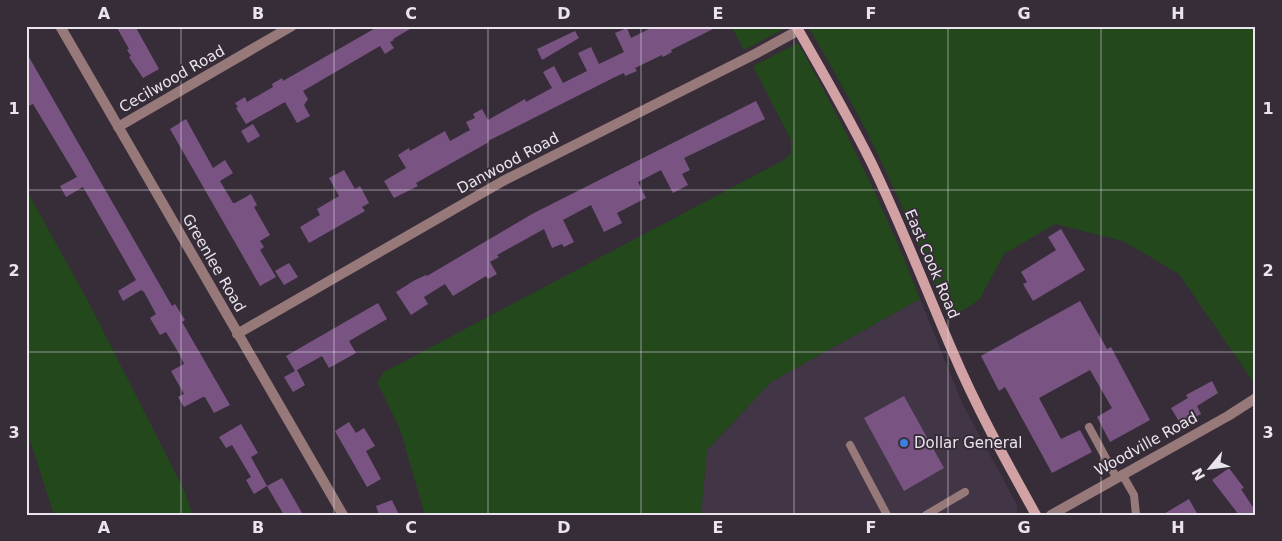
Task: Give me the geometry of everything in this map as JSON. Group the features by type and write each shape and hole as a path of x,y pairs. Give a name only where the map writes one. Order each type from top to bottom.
{"main road":[{"name":"East Cook Road","path":"798,28 843,108 871,163 912,253 968,386 1036,515"}],"street":[{"name":"Greenlee Road","path":"60,26 343,515"},
{"name":"Cecilwood Road","path":"118,127 292,26"},
{"name":"Danwood Road","path":"237,334 503,181 757,53 798,28"},
{"name":"Woodville Road","path":"1051,515 1228,416 1256,398"}],"lane":[{"path":"1089,426 1119,476 1134,495 1136,515"},
{"path":"850,445 887,515"},
{"path":"926,515 965,492"}],"shaded area":[{"path":"920,299 962,403 1017,505 1017,515 701,515 707,450 771,382"}],"green space":[{"path":"731,26 788,26 788,27 744,50"},
{"path":"808,26 1256,26 1256,386 1179,274 1123,241 1055,224 1004,254 979,300 949,319 876,150"},
{"path":"798,43 864,169 920,299 771,382 707,450 701,515 425,515 400,429 377,382 384,372 784,160 791,153 791,140 753,66"},
{"path":"26,189 90,305 184,490 193,515 54,515 26,428"}],"building":[{"path":"116,26 135,26 159,69 143,78 129,57 131,56 127,50 129,49"},
{"path":"379,26 415,26 393,39 390,42 394,48 385,54 380,46 303,91 308,99 304,105 310,116 297,123 285,102 246,124 235,103 245,97 247,102 273,87 272,84 282,78 283,81"},
{"path":"655,26 719,26 671,50 672,52 663,57 662,55 635,68 637,71 625,76 624,73 613,78 488,141 416,183 418,186 394,198 384,181 406,168 398,155 409,148 410,151 445,131 450,141 470,130 466,122 475,118 473,114 482,109 488,120 525,99 526,102 552,88 543,72 554,66 563,83 587,71 578,53 591,47 599,64 624,52 615,33 627,28 631,38"},
{"path":"575,31 579,38 542,60 537,49"},
{"path":"26,52 172,306 175,304 185,320 182,322 230,405 214,413 205,397 184,407 178,397 184,394 171,371 184,364 180,355 166,332 160,335 150,318 156,314 144,292 141,290 123,301 118,291 136,280 83,187 66,197 60,186 77,177 33,104 26,107"},
{"path":"756,101 765,119 684,158 690,170 682,174 688,185 673,193 661,170 638,182 646,198 617,213 622,223 604,232 591,205 563,220 574,242 564,247 562,244 552,248 544,229 497,255 499,257 490,262 497,274 488,279 486,276 453,296 445,284 424,297 428,304 411,315 396,292 415,280 427,276 532,214"},
{"path":"186,119 213,168 225,160 233,173 220,181 233,203 251,194 257,205 254,207 270,235 260,241 264,247 260,250 276,277 260,286 170,129"},
{"path":"253,124 260,136 248,143 241,131"},
{"path":"344,170 355,189 360,186 369,203 362,207 365,211 309,243 300,227 320,215 317,209 339,196 329,178"},
{"path":"1061,229 1085,270 1033,301 1023,284 1027,282 1021,272 1056,250 1048,237"},
{"path":"289,263 298,277 284,285 275,271"},
{"path":"1080,301 1107,349 1111,347 1150,420 1110,442 1097,417 1112,408 1090,370 1039,398 1061,439 1080,430 1092,452 1052,473 1005,387 999,391 981,356"},
{"path":"378,303 387,319 349,341 356,353 329,368 322,356 297,370 305,385 293,392 284,377 295,371 286,356"},
{"path":"1212,381 1218,393 1197,406 1201,414 1181,425 1171,408 1188,398 1186,395"},
{"name":"Dollar General","path":"904,396 944,468 904,491 864,418"},
{"path":"349,422 356,433 364,428 375,446 366,451 381,479 367,487 335,431"},
{"path":"241,424 258,453 251,457 267,486 254,494 246,480 251,477 232,445 226,448 219,437"},
{"path":"1229,468 1244,488 1241,489 1256,515 1239,515 1212,480"},
{"path":"282,478 303,515 284,515 267,486"},
{"path":"1189,499 1198,515 1162,515"},
{"path":"392,500 399,515 379,515 376,506"}],"place":[{"name":"Dollar General","path":"904,443"}]}
